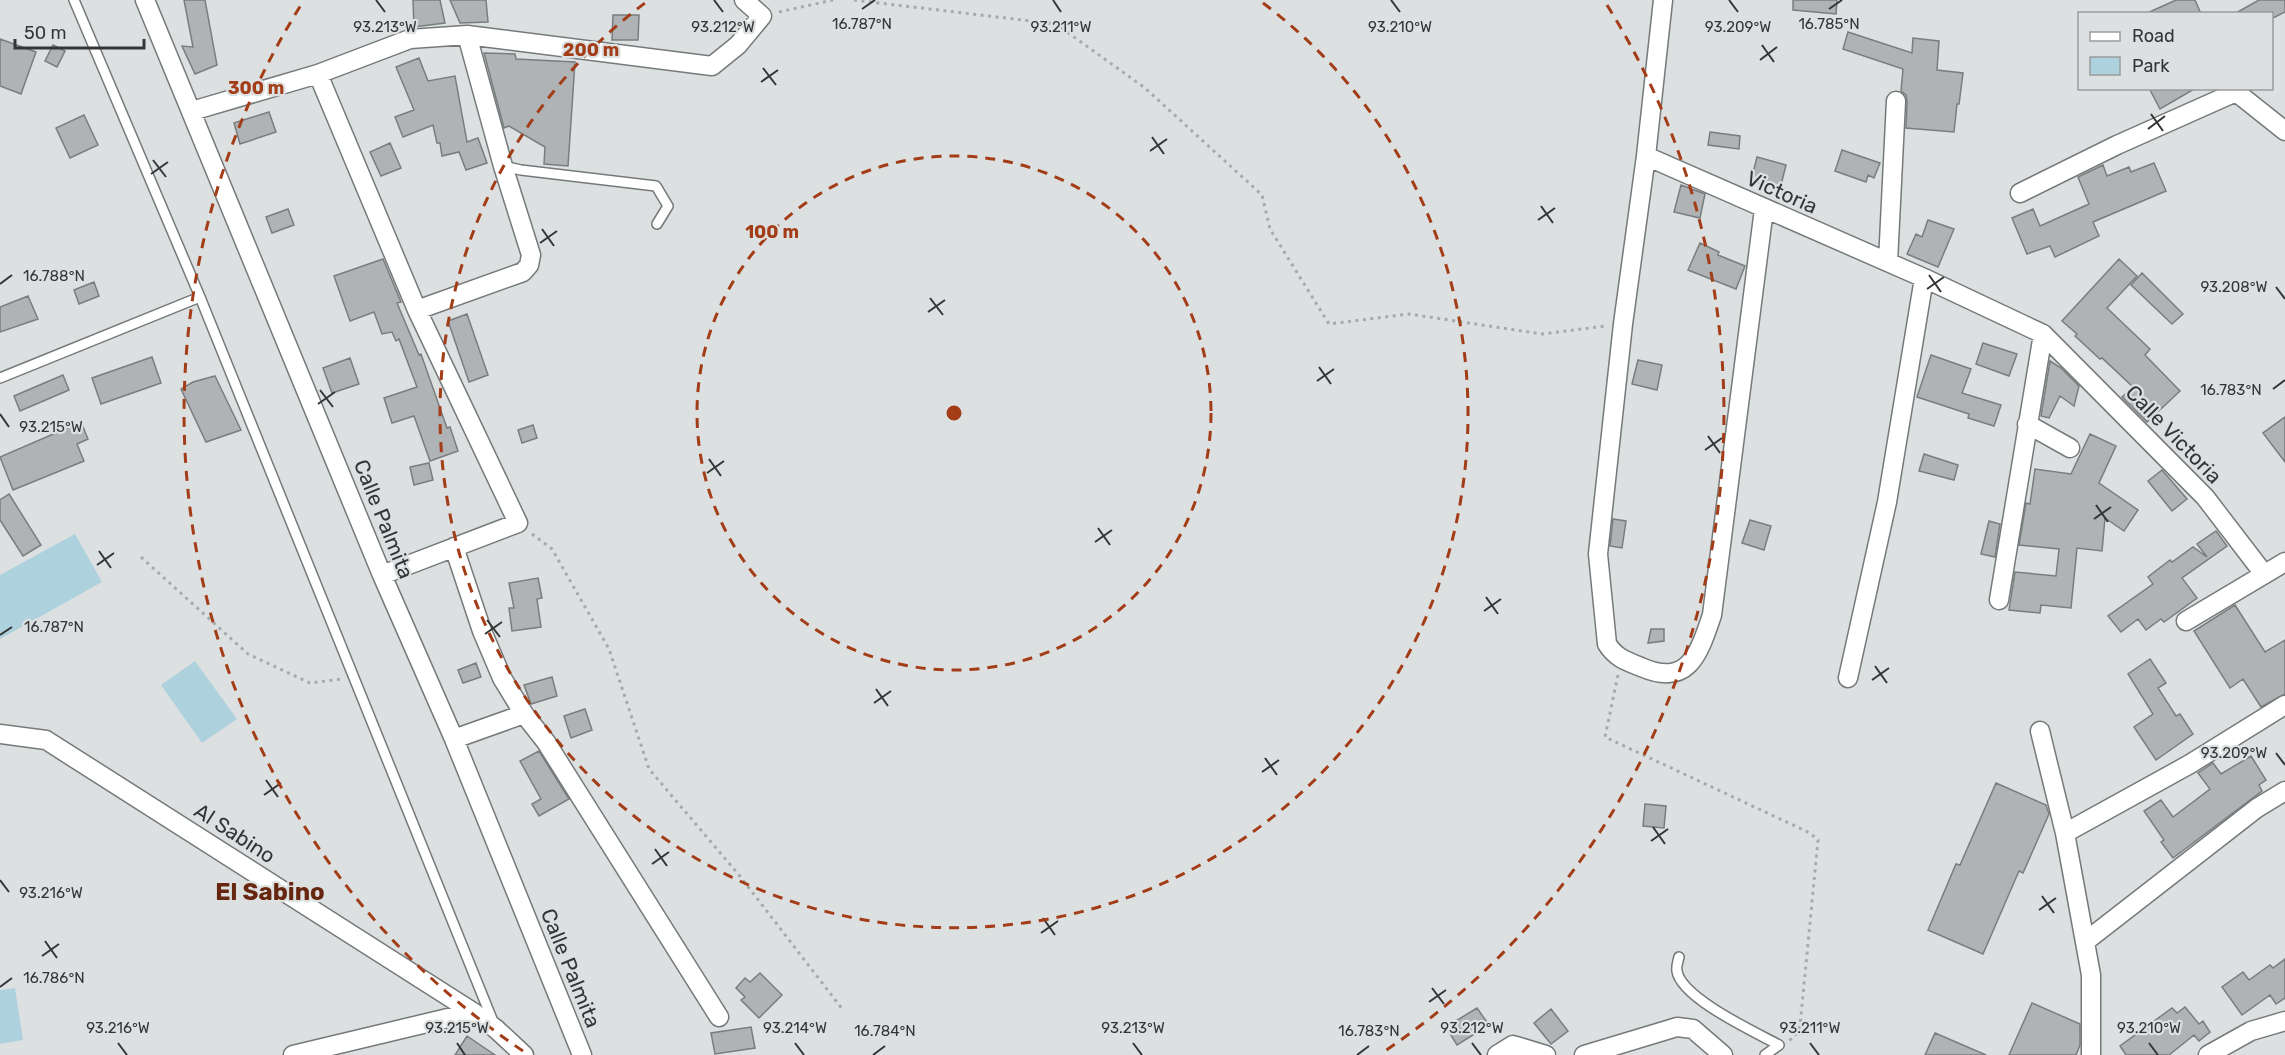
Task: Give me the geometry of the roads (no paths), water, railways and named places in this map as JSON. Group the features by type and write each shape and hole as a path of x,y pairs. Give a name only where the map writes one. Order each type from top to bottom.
{"street":[{"name":"Calle Palmita","path":"145,0 382,575 454,739 582,1055"},
{"path":"192,111 318,74 410,39 467,35 712,66 738,45 762,16 744,0"},
{"path":"1663,0 1646,156 1623,324 1598,554 1607,644 1614,655 1651,672 1668,675 1685,669 1699,653 1712,615 1764,209"},
{"path":"417,310 523,272 529,265 531,255 503,166 467,35"},
{"path":"318,74 417,310 518,524 382,575"},
{"path":"2020,193 2117,145 2236,92 2285,132"},
{"path":"1888,262 1896,100"},
{"name":"Victoria","path":"1646,156 1924,278 2043,334"},
{"path":"1848,678 1887,502 1924,278"},
{"path":"1999,600 2043,334"},
{"name":"Calle Victoria","path":"2043,334 2205,497 2264,574"},
{"path":"2027,424 2070,448"},
{"path":"454,548 482,631 502,678 524,714 546,742 719,1017"},
{"path":"2186,621 2285,562"},
{"path":"2065,833 2190,764 2285,705"},
{"path":"454,739 524,714"},
{"path":"2040,731 2065,833 2086,941 2091,975 2091,1055"},
{"name":"Al Sabino","path":"0,734 46,740 473,1012 496,1029 524,1055"},
{"path":"2086,941 2257,808 2285,791"},
{"path":"293,1055 473,1012"},
{"path":"2208,1055 2251,1031 2285,1022"},
{"path":"1584,1055 1677,1027 1693,1029 1723,1055"},
{"path":"1497,1055 1513,1045 1546,1055"}],"lane":[{"path":"74,0 200,297 496,1029"},
{"path":"503,166 656,186 668,206 657,224"},
{"path":"0,378 200,297"},
{"path":"1679,957 1677,971 1684,985 1706,1005 1779,1045 1765,1055"}],"district":[{"name":"El Sabino","path":"270,892"}]}
